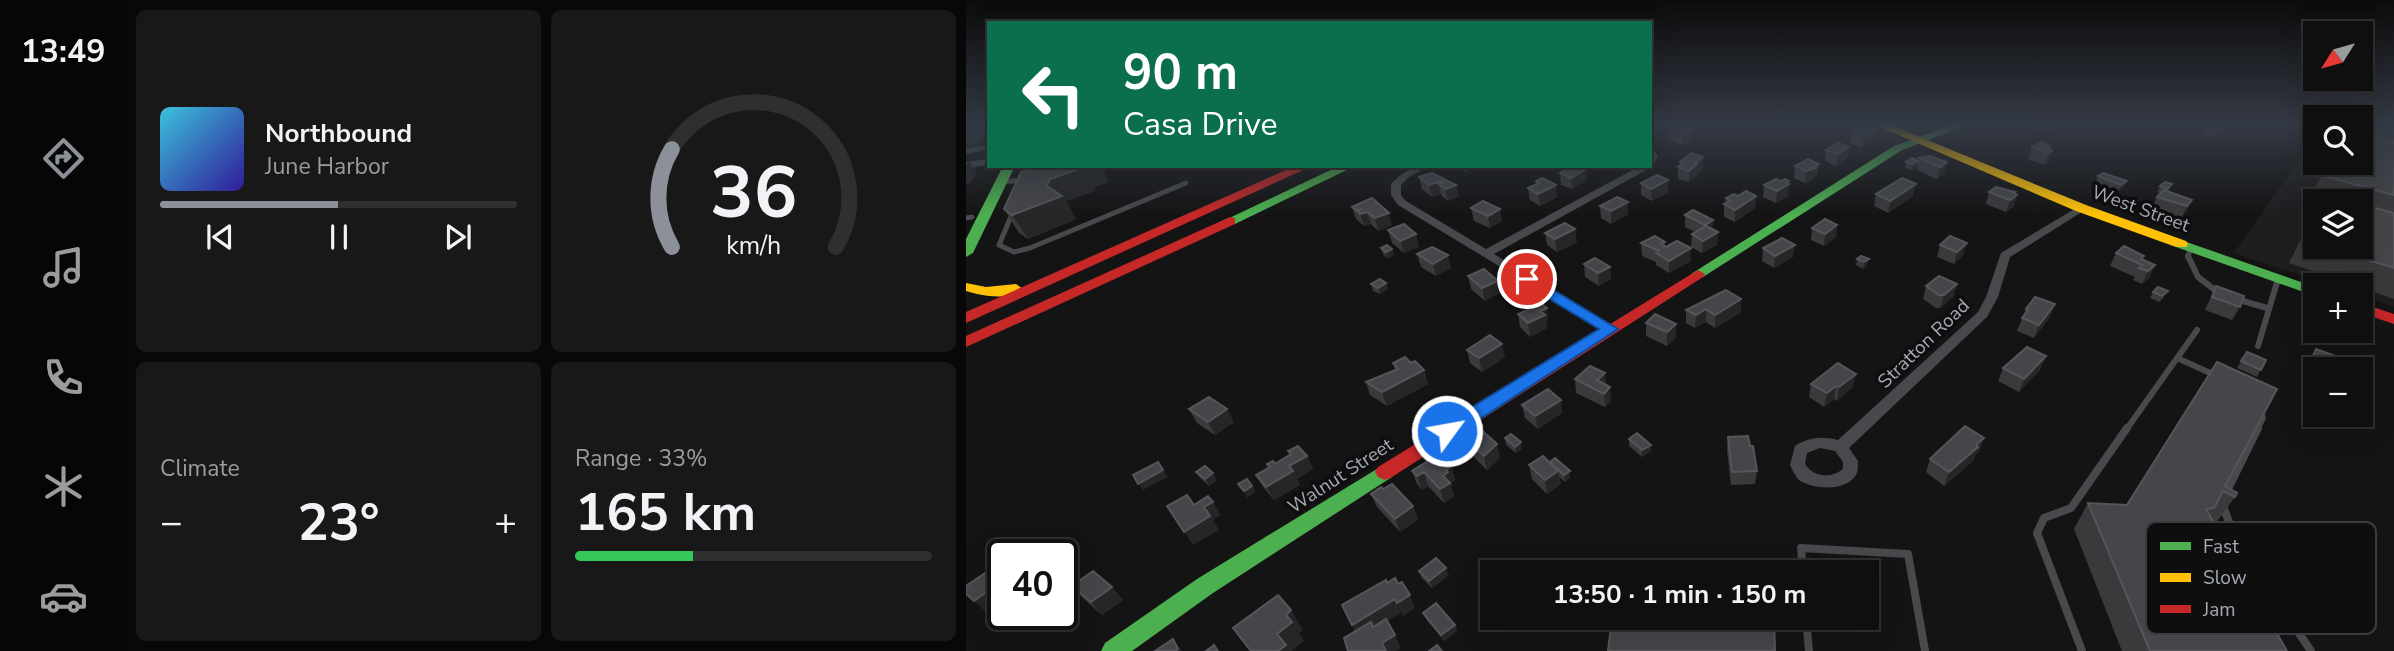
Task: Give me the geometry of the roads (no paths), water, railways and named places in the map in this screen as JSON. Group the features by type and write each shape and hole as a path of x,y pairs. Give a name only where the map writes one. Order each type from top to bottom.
{"main road":[{"name":"Walnut Street","path":"1113,651 1205,586 1888,154"},
{"name":"West Street","path":"1947,154 2081,208 2303,288"},
{"path":"966,318 1302,168"},
{"path":"966,342 1345,168"},
{"path":"968,220 1005,172"},
{"path":"966,253 1005,172"},
{"path":"966,287 972,290 997,291 1042,284"},
{"path":"2373,311 2394,319"}],"street":[{"path":"966,165 987,162"},
{"path":"1421,168 1400,180 1395,190 1398,200 1610,329"},
{"path":"1485,254 1643,168"},
{"name":"Stratton Road","path":"1840,447 1983,314 1992,298 2005,255 2081,208"}],"lane":[{"path":"1087,173 1103,168"},
{"path":"1005,172 1032,179"},
{"path":"1013,211 999,245 1014,252 1030,248 1186,183"},
{"path":"2190,248 2187,254 2193,272 2210,288 2267,308"},
{"path":"2258,346 2267,308 2278,279"},
{"path":"2082,651 2037,533 2044,518 2071,508 2197,330"},
{"path":"2178,358 2220,377"},
{"path":"2229,522 2221,502 2263,418 2258,402"},
{"path":"1802,560 1801,548 1908,554 1925,651"},
{"path":"1808,630 1809,651"},
{"path":"2299,634 2311,651"}]}
